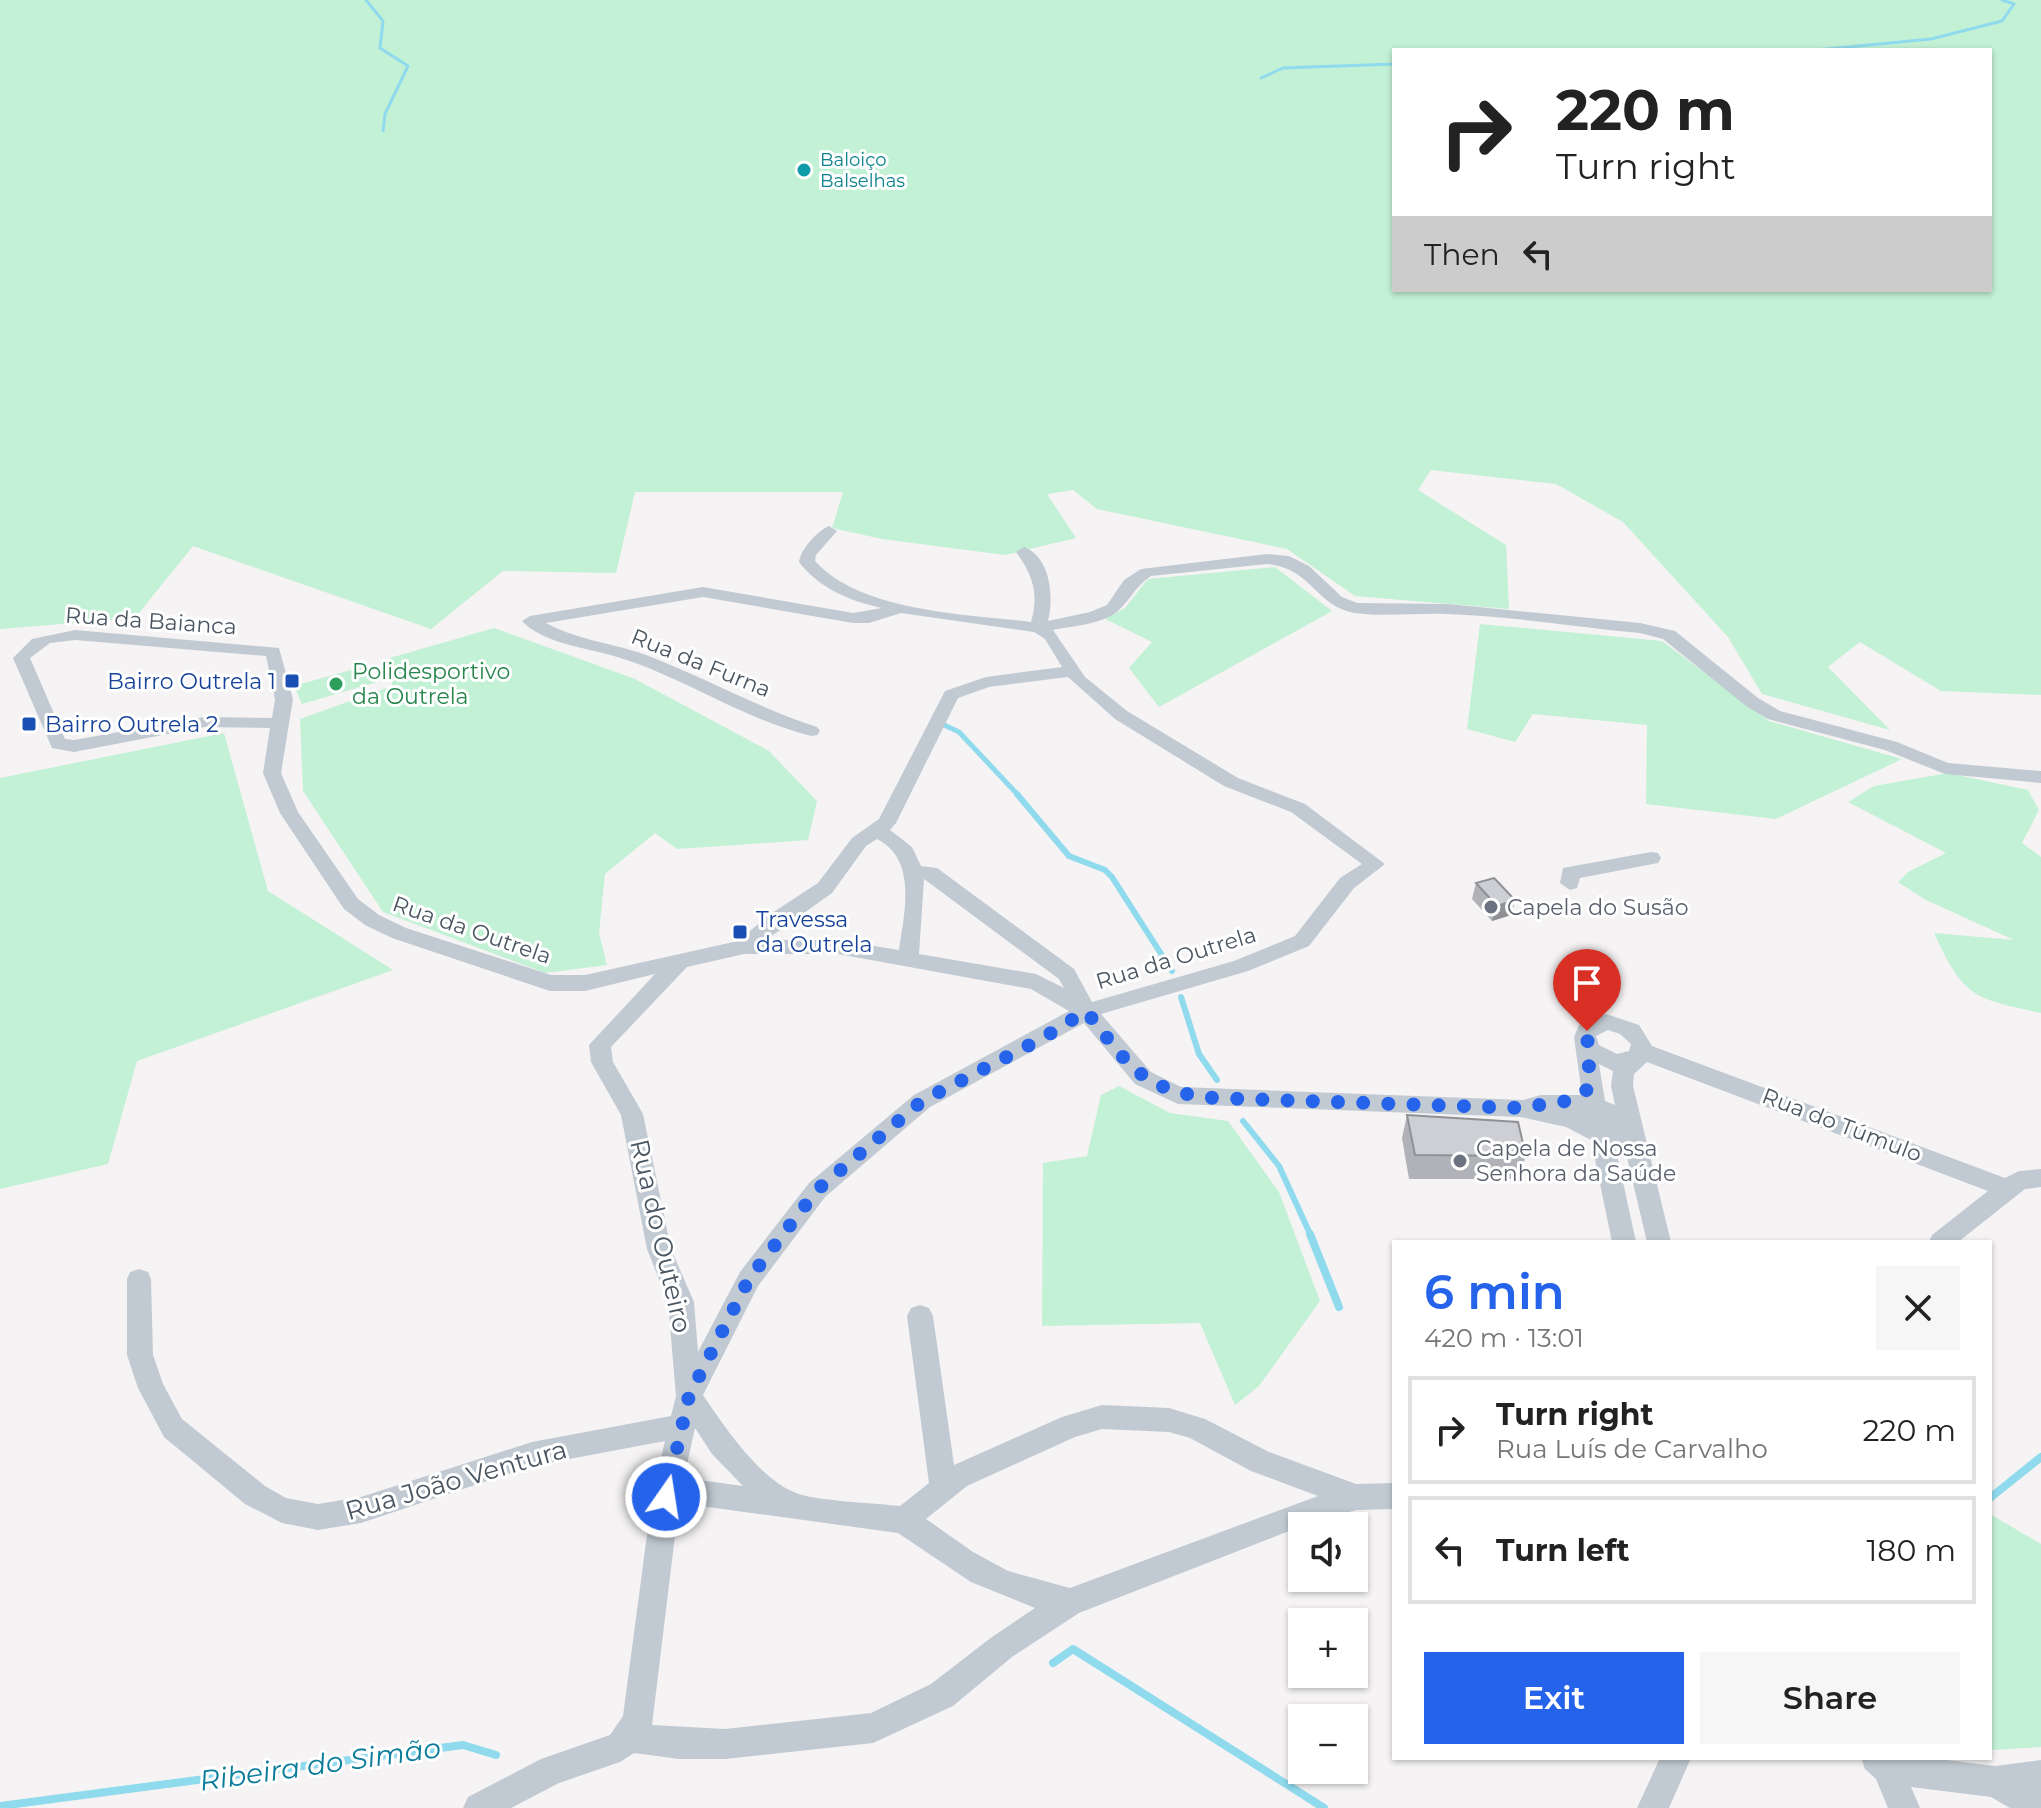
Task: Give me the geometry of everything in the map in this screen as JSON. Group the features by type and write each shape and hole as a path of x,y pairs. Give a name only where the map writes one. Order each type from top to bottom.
{"street":[{"path":"829,531 808,554 812,571 825,584 897,609 1038,628 1095,616 1113,608 1130,583 1147,572 1267,559 1289,561 1303,569 1336,600 1355,608 1448,609 1640,628 1669,635 1752,702 1774,715 1891,746 1945,768 2041,777"},
{"path":"1024,552 1038,568 1044,584 1044,609 1038,628"},
{"name":"Rua da Furna","path":"811,731 782,722 636,658 558,639 530,621 703,592 853,618 869,618 897,609"},
{"path":"744,947 776,920 825,888 859,842 887,823 951,695 986,682 1073,671 1051,636 1038,628"},
{"name":"Rua da Baianca","path":"273,652 75,635 48,637 28,648 21,658 58,744 74,746 204,722 281,723"},
{"name":"Rua da Outrela","path":"273,652 284,699 272,773 289,813 351,904 372,920 455,954 550,983 585,983 744,947 838,947 1036,982 1086,1011 1241,966 1302,941 1347,883 1375,864 1298,808 1231,782 1121,715 1079,680 1073,671"},
{"path":"875,830 892,836 917,872 908,957"},
{"path":"1570,883 1570,873 1651,858"},
{"path":"917,872 930,873 1067,974 1086,1011 1143,1078 1178,1095 1599,1112 1619,1121 1625,1143 1639,1158"},
{"name":"Rua do Outeiro","path":"679,962 600,1045 602,1062 632,1114 659,1249 681,1302 689,1396 722,1445 758,1482 794,1508"},
{"path":"479,1808 542,1774 620,1747 629,1737 642,1707 668,1489 689,1396 749,1279 817,1190 922,1101 1043,1038 1086,1011"},
{"path":"1624,1240 1585,1037 1591,1026 1616,1023 1638,1037 1633,1061 1622,1086 1659,1240"},
{"name":"Rua do Túmulo","path":"1586,1044 1606,1060 1633,1061 2007,1188"},
{"path":"1599,1112 1616,1104 1613,1086 1633,1061"},
{"path":"1943,1240 2019,1180 2041,1178"},
{"name":"Rua João Ventura","path":"139,1279 140,1355 151,1388 173,1428 255,1495 282,1510 318,1517 361,1510 532,1454 683,1426"},
{"path":"920,1316 943,1487"},
{"path":"1070,1602 1031,1595 976,1573 904,1520 957,1477 1071,1426 1102,1417 1169,1420 1196,1428 1261,1462 1356,1497"},
{"name":"Rua do Outeiro","path":"668,1489 794,1508 904,1520"},
{"path":"629,1737 679,1744 725,1744 873,1728 942,1695 1002,1647 1070,1602 1356,1497 1392,1496"},
{"path":"1653,1808 1675,1760"},
{"path":"1882,1763 1995,1782 2041,1776"},
{"path":"1882,1763 1904,1808"},
{"path":"1995,1782 2041,1808"}],"green space":[{"path":"0,0 2041,0 2041,695 1941,691 1860,642 1828,667 1890,730 1762,694 1728,637 1623,522 1556,484 1431,470 1418,490 1506,545 1509,609 1355,596 1287,549 1097,509 1073,490 1047,494 1076,538 1005,555 882,539 832,528 843,492 635,492 616,573 503,571 431,629 193,546 135,618 0,629"},
{"path":"1275,567 1332,611 1159,707 1129,668 1152,642 1105,619 1125,608 1148,579"},
{"path":"1480,624 1662,641 1769,721 1902,759 1776,819 1646,804 1647,725 1533,714 1515,742 1467,729"},
{"path":"494,628 635,679 769,751 817,801 808,840 677,849 655,833 605,874 599,933 607,965 545,973 383,912 303,791 300,719 392,686 390,658"},
{"name":"Polidesportivo da Outrela","path":"368,665 377,682 302,704 294,686"},
{"path":"224,733 268,891 393,970 137,1061 108,1164 0,1189 0,778"},
{"path":"1948,773 2028,790 2039,810 2022,843 2041,857 2041,1013 2000,1003 1973,992 1954,971 1934,933 2014,940 1924,899 1898,882 1908,872 1946,853 1848,802 1874,786"},
{"path":"1119,1086 1170,1113 1228,1121 1279,1192 1320,1301 1259,1386 1235,1405 1200,1323 1042,1326 1043,1163 1087,1156 1101,1095"},
{"path":"1992,1515 2041,1544 2041,1747 1992,1750"}],"building":[{"path":"1494,878 1515,900 1497,906 1476,883"},
{"path":"1407,1115 1518,1122 1526,1156 1415,1155"}],"waterway":[{"path":"366,0 383,21 380,48 408,66 385,114 383,131"},
{"path":"1838,48 1931,39 2002,21 2014,4 2002,0"},
{"path":"1261,78 1283,68 1392,64"},
{"path":"942,724 959,732 1019,796"},
{"path":"1017,794 1069,856 1105,870 1112,877 1172,971"},
{"path":"1181,997 1199,1054 1217,1080"},
{"path":"1243,1121 1279,1166 1311,1236"},
{"path":"1310,1234 1339,1307"},
{"path":"1992,1496 2041,1457"},
{"name":"Ribeira do Simão","path":"1053,1663 1073,1649 1324,1808"},
{"name":"Ribeira do Simão","path":"0,1806 463,1745 496,1755"}],"place":[{"name":"Baloiço Balselhas","path":"804,170"},
{"name":"Bairro Outrela 1","path":"292,681"},
{"name":"Polidesportivo da Outrela","path":"336,684"},
{"name":"Bairro Outrela 2","path":"29,724"},
{"name":"Capela do Susão","path":"1491,907"},
{"name":"Travessa da Outrela","path":"740,932"},
{"name":"Capela de Nossa Senhora da Saúde","path":"1460,1161"}],"route":[{"path":"666,1497 689,1396 749,1279 817,1190 922,1101 1043,1038 1086,1011 1143,1078 1178,1095 1214,1098 1520,1108 1563,1102 1585,1093 1590,1086 1587,1031"}]}
